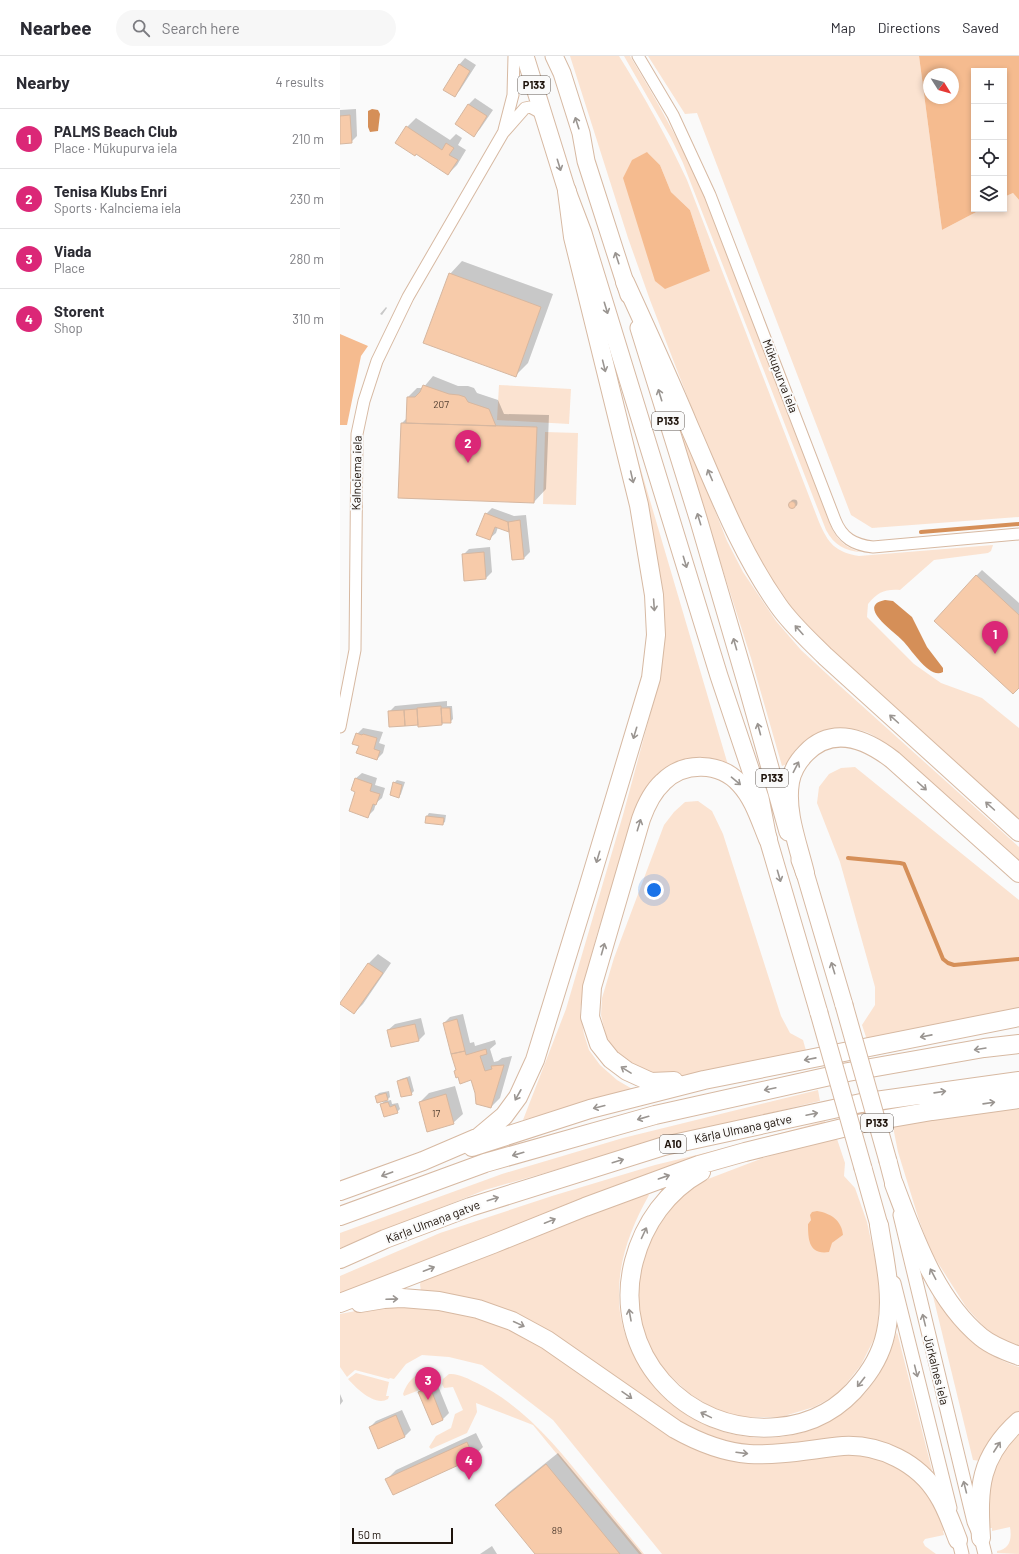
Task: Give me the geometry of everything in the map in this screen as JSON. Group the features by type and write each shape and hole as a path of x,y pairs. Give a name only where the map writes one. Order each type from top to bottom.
{"highway":[{"path":"340,1191 423,1161 479,1137 504,1116 518,1097 535,1060 651,678 656,635 654,602 639,505 573,237 567,191"},
{"path":"625,282 731,524 745,552 779,606 798,629 825,656 1019,832"},
{"path":"805,872 790,815 790,782 795,767 811,748 821,741 833,738 846,738 858,740 871,745 893,760 1019,873"},
{"path":"704,1080 651,1082 627,1072 611,1059 599,1044 590,1017 592,987 641,819 653,793 663,781 686,768 702,766 731,776 740,783 748,794 768,839"},
{"path":"423,1161 590,1109 704,1080 1019,1017"},
{"path":"340,1216 485,1164 655,1115 848,1072 984,1048 1019,1044"},
{"name":"Kārļa Ulmaņa gatve","path":"340,1260 385,1239 470,1206 664,1146 861,1103 1019,1081"},
{"path":"340,1303 653,1181 699,1165 863,1123 932,1110 1019,1099"},
{"path":"745,1152 690,1178 680,1185 664,1201 656,1211 643,1235 635,1255 629,1284 628,1300 630,1315 634,1331 648,1362 667,1387 679,1398 705,1415 734,1425 750,1428 786,1426 804,1422 831,1411 856,1389 881,1349 888,1325 889,1296 879,1224"},
{"path":"894,1184 914,1236 934,1277 951,1303 982,1338 1019,1356"},
{"path":"340,1307 384,1299 420,1299 458,1304 495,1314 530,1329 675,1429 696,1440 717,1448 738,1453 761,1454 853,1446 871,1448 888,1454 911,1466 930,1484 944,1505 960,1547"},
{"path":"983,1546 979,1504 983,1476 994,1450 1019,1421"}],"main road":[{"name":"P133","path":"525,56 567,191 583,233 719,676 760,798 768,839 879,1224"},
{"name":"P133","path":"554,56 562,73 581,133 586,161 698,518 746,682 780,808 788,834 805,872 894,1184"}],"street":[{"name":"Kalnciema iela","path":"503,133 513,94 514,56"},
{"path":"562,56 562,73"},
{"name":"Mūkupurva iela","path":"638,56 673,115 710,195 838,528 842,534 854,543 872,547 1019,534"},
{"name":"Kalnciema iela","path":"340,727 355,650 357,434 364,401 377,361 408,297 503,133 525,108 530,106 543,114"},
{"name":"Jūrkalnes iela","path":"894,1184 904,1236 928,1336 974,1522 983,1546"},
{"name":"Jūrkalnes iela","path":"879,1224 960,1547"}],"shaded area":[{"path":"570,56 619,56 663,132 687,180 819,522 829,541 844,552 859,556 993,545 991,551 988,553 934,560 900,590 882,592 875,597 868,604 867,617 914,664 941,683 982,698 1019,728 1019,820 841,661 793,609 770,577 742,528 694,414 628,238","holes":["647,152 660,165 671,192 690,210 710,271"]},
{"path":"624,56 630,56 649,88 676,137 701,188 832,529 844,544 861,552 845,549 840,546 833,540 826,530 683,163 671,138"},
{"path":"648,56 919,56 923,86 923,104 925,104 942,230 976,212 1007,212 1007,196 1013,193 1019,200 1019,517 872,528 851,515 697,113 685,114"},
{"path":"919,56 1019,56 1019,200 1013,193 1007,196 1007,68 971,68 971,212 976,212 942,230 925,104 959,104 959,68 923,68 923,86"},
{"path":"372,109 378,110 380,114 378,131 370,132 368,127 368,111"},
{"path":"647,152 660,165 671,192 690,210 710,271 665,289 655,281 623,178 632,160"},
{"path":"340,334 368,346 361,356 347,425 340,425"},
{"path":"499,385 571,389 569,424 497,420"},
{"path":"545,432 578,433 576,505 543,504"},
{"path":"684,432 727,541 743,572 776,621 801,650 1019,847 1019,865 888,745 866,732 852,729 840,729 829,730 819,734 800,745 787,764 782,766 751,658 680,436 680,433"},
{"path":"632,453 636,453 728,765 703,759 692,759 678,763 613,885 597,934 583,988 580,1012 584,1034 589,1050 600,1065 617,1080 634,1090 523,1120 566,1009 623,815 657,689 662,646"},
{"path":"885,600 893,601 912,617 927,647 943,668 943,672 932,672 927,668 903,641 880,620 874,608 877,603"},
{"path":"855,767 1019,900 1019,1008 867,1040 862,1025 875,1005 875,987 840,862 817,803 819,787 829,774 841,768"},
{"path":"698,801 712,811 723,834 781,1016 790,1033 803,1040 807,1054 694,1074 672,1076 653,1075 641,1071 614,1052 606,1036 601,1015 602,998 614,958 664,825 674,812 685,802"},
{"path":"818,1090 820,1101 681,1134 485,1190 340,1248 340,1233 502,1174 623,1138"},
{"path":"1019,1107 1019,1346 1001,1340 984,1327 966,1307 931,1252 919,1220 898,1152 893,1127 908,1124 911,1121"},
{"path":"825,1121 825,1125 340,1295 340,1276 440,1233 552,1196 655,1165"},
{"path":"836,1136 845,1163 844,1176 855,1188 867,1222 877,1268 880,1303 876,1335 861,1365 838,1394 814,1407 781,1417 741,1417 722,1413 691,1395 666,1372 652,1352 642,1328 637,1288 641,1260 664,1213 688,1190 708,1179 763,1158","holes":["811,1220 843,1235 832,1243 808,1224"]},
{"path":"646,1193 649,1195 631,1232 623,1258 619,1284 619,1305 622,1325 632,1351 652,1384 679,1410 711,1428 746,1437 782,1437 817,1427 849,1408 880,1373 897,1332 932,1470 930,1471 914,1459 735,1445 690,1430 563,1342 421,1292 421,1282"},
{"path":"817,1211 835,1218 842,1230 843,1235 832,1243 829,1252 817,1251 809,1241 808,1224 811,1220 810,1215 812,1212"},
{"path":"933,1296 960,1330 980,1348 991,1355 1019,1367 1019,1411 1011,1417 980,1461 973,1460"},
{"path":"414,1305 477,1315 527,1336 689,1445 853,1453 886,1461 917,1480 934,1501 946,1530 943,1531 944,1535 925,1539 923,1542 925,1546 936,1554 662,1554 553,1420 482,1365 449,1357 422,1355 406,1364 394,1379 355,1370 347,1377 340,1367 340,1314 361,1310"},
{"path":"426,1371 431,1375 430,1386 404,1396 403,1394 409,1383 418,1375"},
{"path":"356,1373 389,1382 386,1396 389,1396 388,1399 377,1401 356,1387 348,1379"},
{"path":"449,1374 460,1375 494,1392 525,1416 553,1443 644,1554 639,1554 533,1425 476,1403 477,1412 467,1433 431,1449 429,1447 436,1436 451,1428 455,1414 463,1410 453,1387 444,1388 442,1384 443,1379"},
{"path":"1019,1431 1019,1554 997,1553 997,1551 1005,1548 1009,1543 1011,1531 1010,1527 992,1531 992,1528 989,1528 989,1481 1002,1451"}],"building":[{"path":"459,64 470,71 455,97 443,90"},
{"path":"468,104 487,116 474,137 455,124"},
{"path":"350,115 352,143 340,144 340,116"},
{"path":"406,126 442,150 446,143 454,148 449,155 458,160 448,175 416,154 415,156 395,143"},
{"path":"449,273 541,307 516,377 423,343"},
{"path":"423,385 449,394 465,397 468,402 489,409 496,426 406,423 407,397 415,397 420,392"},
{"path":"401,423 537,427 534,503 398,498"},
{"path":"792,501 795,502 795,508 792,509 789,508 788,505 789,502"},
{"path":"485,513 508,522 509,532 495,527 490,540 476,535"},
{"path":"520,520 524,559 512,560 508,522"},
{"path":"484,552 486,579 464,581 462,554"},
{"path":"976,575 1019,615 1019,688 1013,694 934,621"},
{"path":"441,706 442,725 418,727 417,708"},
{"path":"441,708 450,708 451,723 442,723"},
{"path":"417,709 418,725 405,726 404,710"},
{"path":"404,710 405,726 389,727 388,711"},
{"path":"356,733 377,738 374,749 380,751 377,760 356,753 359,746 352,744"},
{"path":"355,778 372,784 370,791 380,794 376,805 373,804 368,818 349,811 355,792 351,790"},
{"path":"393,782 402,785 399,798 390,795"},
{"path":"426,816 444,818 443,825 425,823"},
{"path":"368,963 383,973 354,1014 340,1003"},
{"path":"457,1019 465,1051 451,1054 443,1023"},
{"path":"415,1024 419,1041 391,1047 387,1030"},
{"path":"486,1049 487,1054 480,1056 485,1071 492,1069 491,1066 504,1065 491,1108 476,1104 475,1093 471,1080 460,1084 458,1077 456,1078 454,1071 456,1070 451,1054 465,1051 466,1055"},
{"path":"407,1078 412,1095 401,1097 397,1081"},
{"path":"386,1093 388,1100 377,1103 375,1096"},
{"path":"446,1094 454,1124 427,1132 419,1102"},
{"path":"388,1102 390,1107 395,1105 398,1113 384,1117 380,1104"},
{"path":"430,1387 443,1420 432,1425 418,1392"},
{"path":"396,1415 405,1437 378,1449 369,1427"},
{"path":"467,1442 474,1458 393,1495 385,1479"},
{"path":"546,1464 620,1554 535,1554 495,1505"}],"waterway":[{"path":"921,532 1019,524"},
{"path":"848,858 904,864 943,959 948,963 954,965 1019,959"}],"place":[{"name":"Tenisa Klubs Enri","path":"468,463"},
{"name":"PALMS Beach Club","path":"995,654"},
{"name":"Viada","path":"428,1400"},
{"name":"Storent","path":"469,1480"}]}
